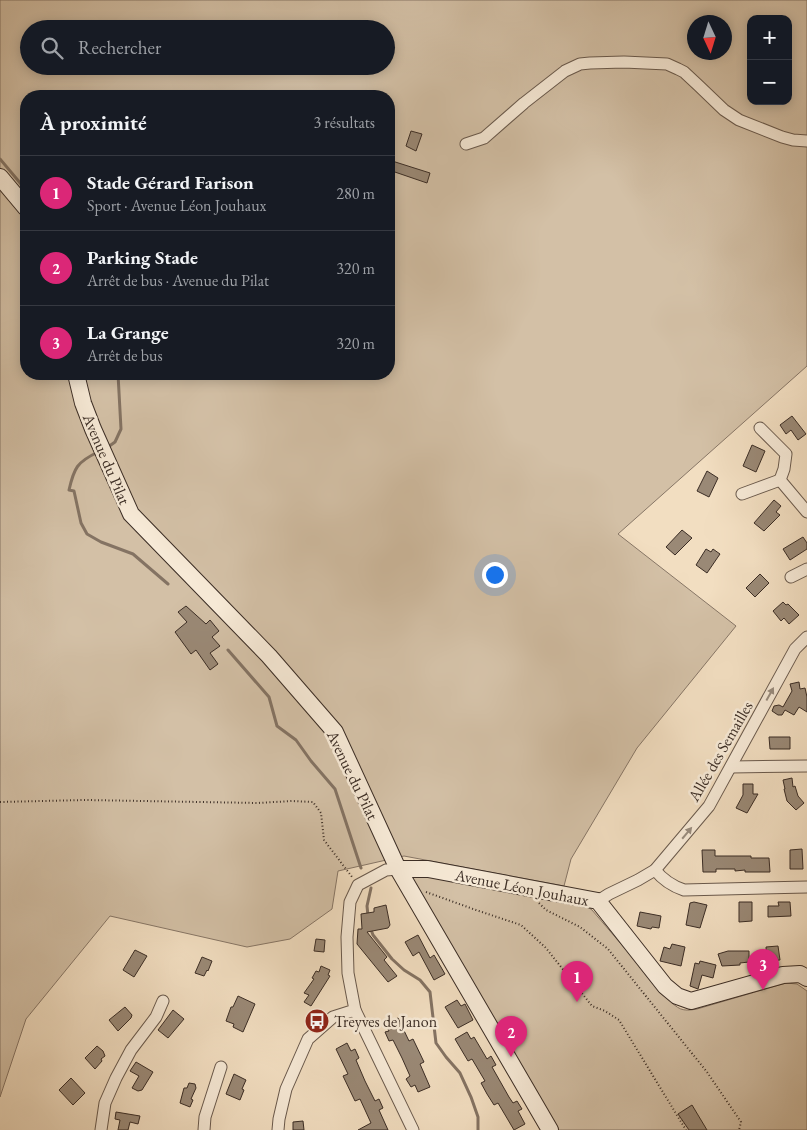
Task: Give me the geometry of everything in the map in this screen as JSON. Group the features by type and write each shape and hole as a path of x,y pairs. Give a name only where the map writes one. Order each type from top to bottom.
{"main road":[{"path":"0,177 20,201"},
{"name":"Avenue du Pilat","path":"78,380 93,429 131,514 269,656 335,732 398,869 550,1130"},
{"name":"Avenue Léon Jouhaux","path":"398,869 428,869 598,902 665,986 677,996 691,1001 783,975 800,974 807,978"}],"street":[{"path":"466,144 484,138 565,71 580,64 624,62 667,64 684,72 724,110 740,120 782,137 807,141"},
{"path":"760,428 786,454 780,480"},
{"path":"742,494 780,480"},
{"path":"780,480 807,512"},
{"path":"791,577 807,569"},
{"name":"Allée des Semailles","path":"598,902 609,894 655,870 709,806 795,649 807,637"},
{"path":"730,767 807,766"},
{"path":"398,869 386,870 358,885 350,902 347,937 348,973 354,1010 413,1130"},
{"path":"655,870 674,887 684,890 807,886"},
{"path":"101,1130 105,1103 116,1078 131,1050 156,1017 162,1001"},
{"path":"278,1130 286,1089 308,1039 333,1017 354,1010"},
{"path":"204,1130 205,1117 221,1066"}],"path":[{"path":"0,802 85,800 313,802 321,813 324,840 358,885"},
{"path":"520,887 546,910 580,927 608,949 707,1072 741,1122 740,1130"},
{"path":"412,894 419,890 430,893 521,925 546,948 592,1006 605,1011 619,1020 686,1130"}],"shaded area":[{"path":"0,0 807,0 807,366 618,534 736,626 637,748 571,859 564,886 404,856 338,871 332,909 290,939 247,947 110,916 26,1019 0,1097"},
{"path":"416,875 441,878 588,907 668,999 681,1009 697,1009 786,983 797,984 807,991 807,1130 558,1130 412,879"}],"building":[{"path":"411,131 422,134 416,151 406,146"},
{"path":"395,162 430,173 427,183 395,172"},
{"path":"792,416 806,434 798,440 791,430 786,434 780,425"},
{"path":"752,445 765,451 756,472 743,466"},
{"path":"707,471 718,478 709,497 697,491"},
{"path":"774,500 781,506 776,512 780,515 764,531 754,523"},
{"path":"682,530 692,538 675,555 666,547"},
{"path":"803,537 807,543 807,549 790,560 783,549"},
{"path":"706,549 711,552 713,549 720,554 707,573 696,565"},
{"path":"760,574 769,583 755,597 746,588"},
{"path":"783,602 786,605 788,604 799,615 789,624 784,618 781,621 773,611"},
{"path":"186,606 206,624 210,620 219,631 212,637 220,646 210,653 218,664 210,670 196,650 191,654 175,632 187,622 178,612"},
{"path":"799,682 800,689 805,688 807,712 799,707 794,715 785,710 782,715 772,711 774,706 779,705 783,707 792,691 790,684"},
{"path":"769,737 790,737 790,749 770,749"},
{"path":"792,778 793,787 795,786 798,796 804,803 796,810 787,801 784,789 783,780"},
{"path":"743,784 753,784 753,794 758,794 747,813 736,808 743,795"},
{"path":"802,849 803,869 790,869 790,850"},
{"path":"702,850 715,850 715,856 769,858 770,872 716,869 716,872 703,872"},
{"path":"739,902 752,902 752,921 739,922"},
{"path":"778,902 790,902 791,916 768,917 768,906 779,906"},
{"path":"690,903 707,905 700,928 686,925"},
{"path":"386,905 390,925 388,928 367,932 387,957 384,960 397,976 388,982 357,944 358,929 362,929 361,914 374,912 374,908"},
{"path":"640,912 661,916 659,928 652,927 651,929 637,926"},
{"path":"418,935 430,958 434,955 445,974 434,980 419,952 413,956 405,942"},
{"path":"316,939 325,940 324,952 314,951"},
{"path":"672,944 685,947 681,966 660,961 664,947 670,949"},
{"path":"778,946 780,960 767,961 766,947"},
{"path":"135,950 147,956 134,977 123,970"},
{"path":"728,951 749,951 749,962 740,963 740,965 722,966 718,954"},
{"path":"202,957 212,961 204,976 195,973"},
{"path":"700,961 716,965 713,978 702,975 698,989 690,986 695,963 699,964"},
{"path":"321,966 330,970 328,975 330,976 311,1006 304,1002 309,995 304,993 314,979 312,978 316,971 319,972"},
{"path":"238,996 255,1004 243,1032 233,1027 234,1024 226,1021 231,1007 233,1007"},
{"path":"457,1000 461,1006 465,1004 473,1020 458,1028 445,1007"},
{"path":"125,1007 132,1015 118,1031 109,1020"},
{"path":"173,1010 184,1019 168,1038 158,1030"},
{"path":"398,1018 409,1041 413,1039 424,1062 420,1064 430,1087 418,1092 415,1085 411,1087 406,1079 410,1076 402,1058 393,1040 389,1041 385,1032 389,1031 385,1023"},
{"path":"467,1032 471,1039 474,1037 487,1059 491,1056 496,1065 492,1067 509,1097 513,1103 517,1101 522,1109 518,1111 525,1124 514,1130 498,1103 494,1105 487,1094 481,1083 485,1081 472,1059 468,1061 455,1039"},
{"path":"347,1043 351,1051 355,1049 359,1058 356,1060 375,1101 379,1099 383,1108 379,1110 388,1130 358,1130 371,1123 360,1099 355,1101 343,1076 348,1074 336,1049"},
{"path":"97,1046 103,1051 105,1056 95,1069 85,1058"},
{"path":"136,1062 153,1072 142,1090 138,1091 132,1088 139,1076 130,1071"},
{"path":"234,1074 246,1080 240,1100 226,1094"},
{"path":"71,1078 85,1093 73,1105 59,1090"},
{"path":"189,1083 195,1084 196,1088 190,1107 180,1103 184,1088 187,1088"},
{"path":"692,1105 707,1130 689,1130 678,1114"},
{"path":"116,1112 140,1116 138,1124 130,1122 128,1130 118,1130 120,1120 115,1119"},
{"path":"303,1121 304,1130 293,1130 293,1122"}],"waterway":[{"path":"0,159 20,183"},
{"path":"108,447 115,442 121,429 118,380"},
{"path":"98,452 85,459 78,466 69,490 74,491 81,523 87,534 101,542 133,554 168,584"},
{"path":"228,650 269,697 277,726 296,740 335,789 361,868"},
{"path":"368,916 367,906 371,888"},
{"path":"370,927 373,935 392,959 404,970 420,980 430,992 436,1043 460,1073 478,1117 478,1130"}],"place":[{"name":"La Grange","path":"763,990"},
{"name":"Stade Gérard Farison","path":"577,1002"},
{"name":"Treyves de Janon","path":"317,1021"},
{"name":"Parking Stade","path":"511,1057"}]}
